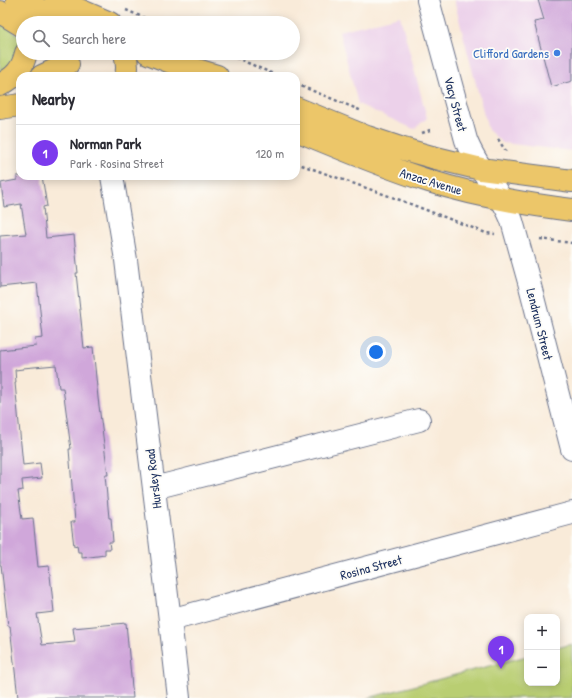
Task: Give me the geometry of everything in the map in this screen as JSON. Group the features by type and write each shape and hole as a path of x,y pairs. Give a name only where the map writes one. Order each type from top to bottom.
{"main road":[{"path":"17,0 55,16"},
{"path":"56,0 117,16"},
{"path":"0,12 16,23"},
{"path":"18,72 24,60"},
{"path":"127,60 127,72"},
{"path":"166,60 204,72"},
{"path":"192,60 214,72"},
{"path":"49,72 67,61"},
{"path":"0,85 16,75"},
{"path":"0,97 16,90"},
{"path":"0,108 16,105"},
{"name":"Anzac Avenue","path":"300,110 367,137 400,148 481,169 572,181"},
{"name":"Anzac Avenue","path":"300,132 395,170 452,188 502,200 572,210"}],"street":[{"name":"Vacy Street","path":"428,0 469,149 502,200"},
{"name":"Hursley Road","path":"113,180 126,260 179,698"},
{"name":"Hursley Road","path":"122,180 126,260"},
{"name":"Lendrum Street","path":"502,200 512,221 572,449"},
{"path":"154,488 419,420"},
{"name":"Rosina Street","path":"170,620 572,513"}],"path":[{"path":"241,60 269,72"},
{"path":"300,86 368,114"},
{"path":"418,134 433,129"},
{"path":"300,163 486,233 497,234"},
{"path":"540,239 572,243"}],"shaded area":[{"path":"454,0 572,0 572,151 503,143 488,130"},
{"path":"400,16 427,118 414,129 358,104 339,31"}],"green space":[{"path":"0,20 16,33 16,59 0,77"},
{"path":"572,644 572,698 368,698 524,657 524,686 560,686 560,647"}],"building":[{"name":"Clifford Gardens","path":"538,0 572,0 572,81 551,87 534,22 544,20"},
{"path":"17,180 43,180 47,206 43,207 46,238 74,235 78,273 76,273 84,348 93,347 108,475 105,475 113,542 109,542 110,549 105,549 105,555 82,558 82,552 78,552 77,545 74,546 71,522 75,522 69,449 71,449 63,388 59,388 56,365 15,370 23,465 40,463 42,478 22,480 23,490 18,491 22,519 33,518 38,567 49,566 54,612 37,614 42,645 75,642 73,628 126,623 133,698 18,698 10,626 8,626 0,565 0,350 36,346 35,339 43,338 37,283 0,287 0,236 26,234 21,204 4,207 1,183"}],"place":[{"name":"Clifford Gardens","path":"557,53"},
{"name":"Norman Park","path":"501,669"}]}
